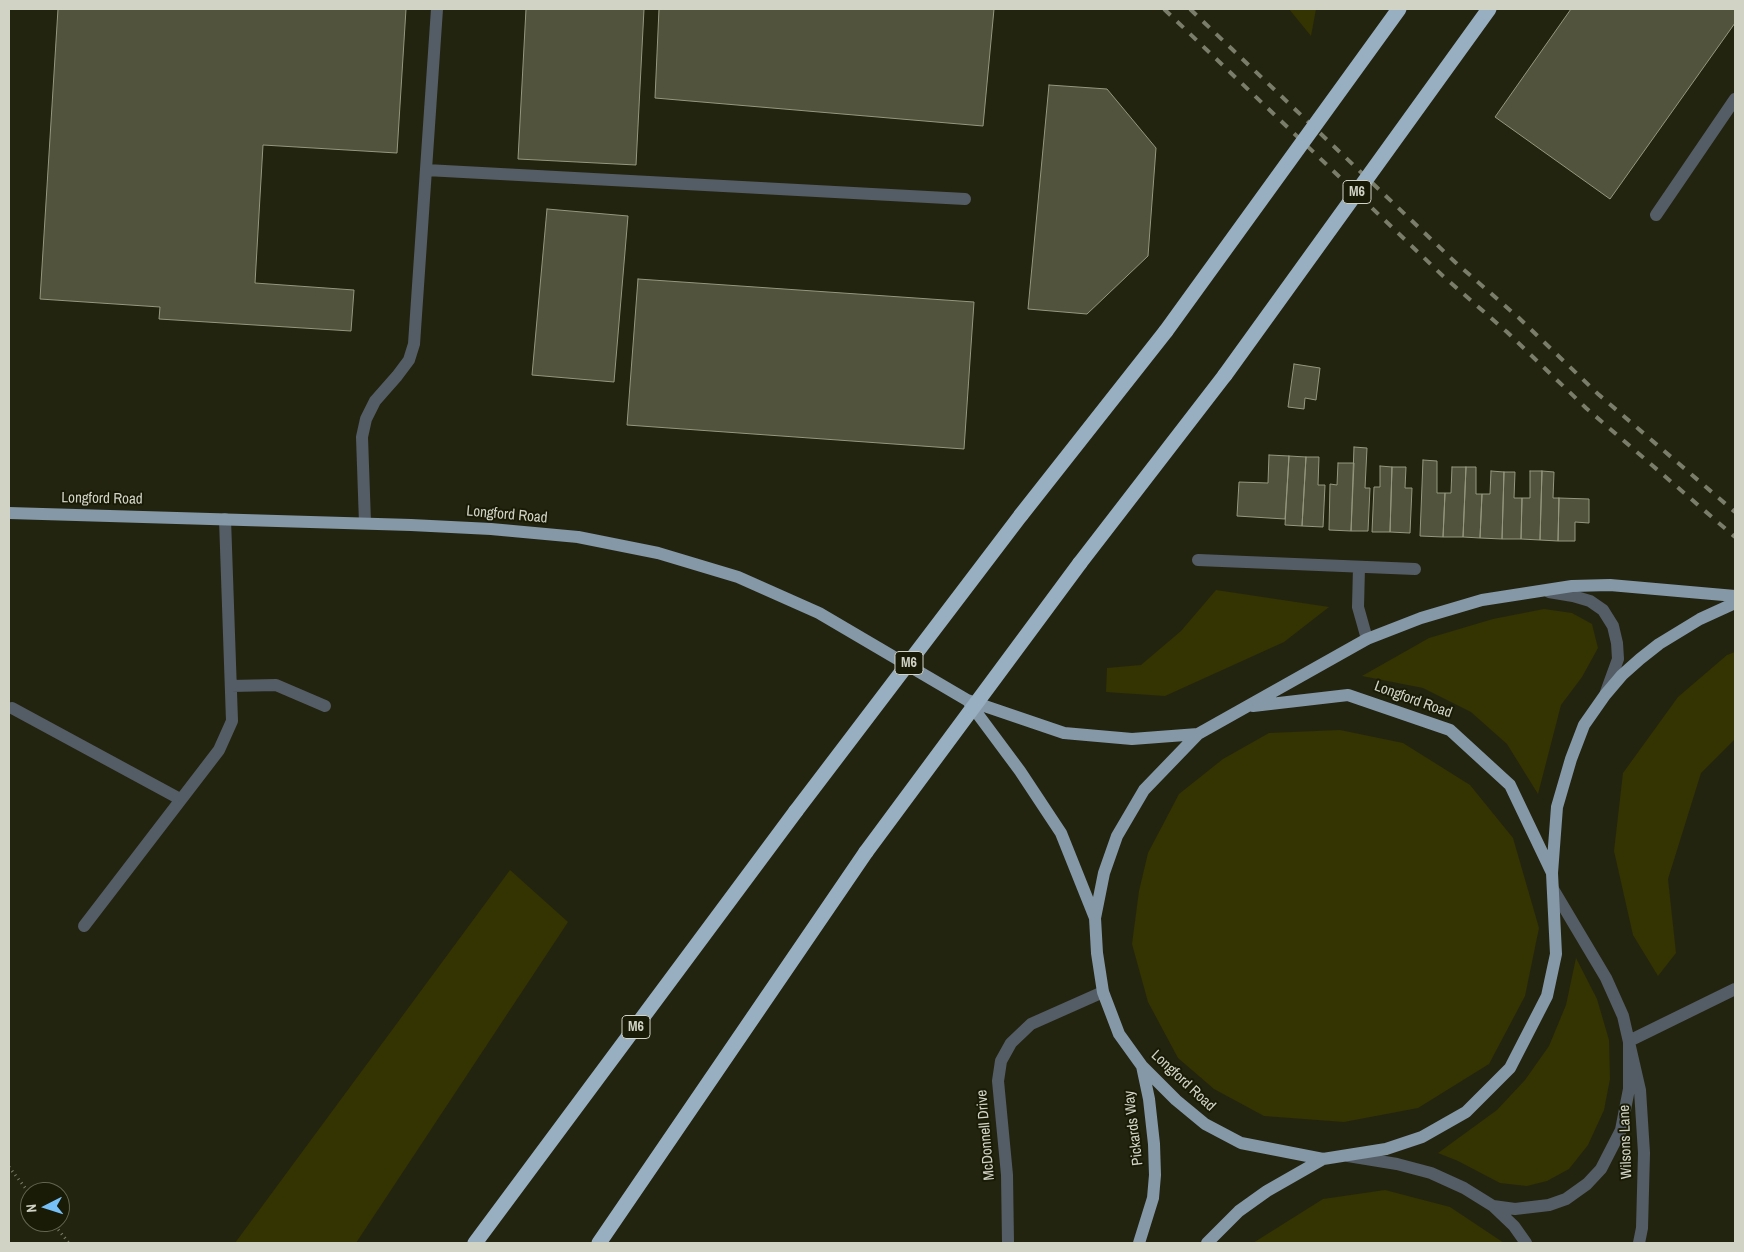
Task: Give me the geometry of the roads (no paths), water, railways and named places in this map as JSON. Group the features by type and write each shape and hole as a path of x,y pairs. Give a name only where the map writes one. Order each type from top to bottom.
{"highway":[{"name":"M6","path":"475,1243 796,811 1021,515 1166,330 1398,9"},
{"name":"M6","path":"600,1243 866,852 1080,563 1225,375 1489,9"}],"main road":[{"name":"Longford Road","path":"9,513 365,523 491,529 578,537 658,553 738,577 819,613 967,700 1064,733 1132,739 1198,734"},
{"name":"Longford Road","path":"1735,596 1610,585 1572,586 1482,600 1421,618 1367,639 1198,734 1144,790 1117,836 1104,874 1095,918 1097,953 1103,992 1119,1034 1142,1066 1176,1100 1205,1124 1241,1143 1323,1159 1386,1150 1422,1137 1466,1112 1510,1068 1547,996 1556,954 1552,873 1557,807 1570,759 1584,725 1622,675 1659,644 1700,619 1735,603"},
{"name":"Longford Road","path":"1248,707 1348,695 1450,730 1510,785 1552,873"},
{"name":"Longford Road","path":"967,700 1020,771 1061,832 1095,918"},
{"name":"Pickards Way","path":"1139,1243 1153,1198 1155,1175 1154,1144 1142,1066"},
{"path":"1207,1243 1239,1212 1267,1190 1323,1159"}],"street":[{"path":"365,523 362,437 366,419 375,401 409,360 414,344 438,9"},
{"path":"1656,215 1735,99"},
{"path":"426,170 965,199"},
{"path":"84,926 218,750 232,721 225,519"},
{"path":"1198,560 1415,569"},
{"path":"1359,567 1358,606 1367,639"},
{"name":"Longford Road","path":"1531,591 1556,592 1573,596 1590,601 1602,610 1613,626 1618,659 1605,695"},
{"path":"231,686 276,685 325,706"},
{"path":"12,708 180,800"},
{"name":"Wilsons Lane","path":"1553,889 1606,978 1623,1016 1640,1090 1644,1153 1642,1228 1639,1243"},
{"path":"1629,1041 1735,989"},
{"name":"McDonnell Drive","path":"1008,1243 1007,1175 998,1080 1001,1061 1011,1043 1031,1024 1103,992"},
{"name":"Wilsons Lane","path":"1493,1206 1515,1209 1549,1205 1566,1199 1587,1184 1601,1170 1621,1130 1629,1089 1629,1041"},
{"name":"Wilsons Lane","path":"1345,1156 1397,1164 1430,1173 1464,1188 1493,1206 1514,1226 1526,1243"}],"railway":[{"path":"1164,9 1443,276 1507,332 1586,408 1735,537"},
{"path":"1190,9 1455,262 1519,318 1598,394 1735,512"}]}
